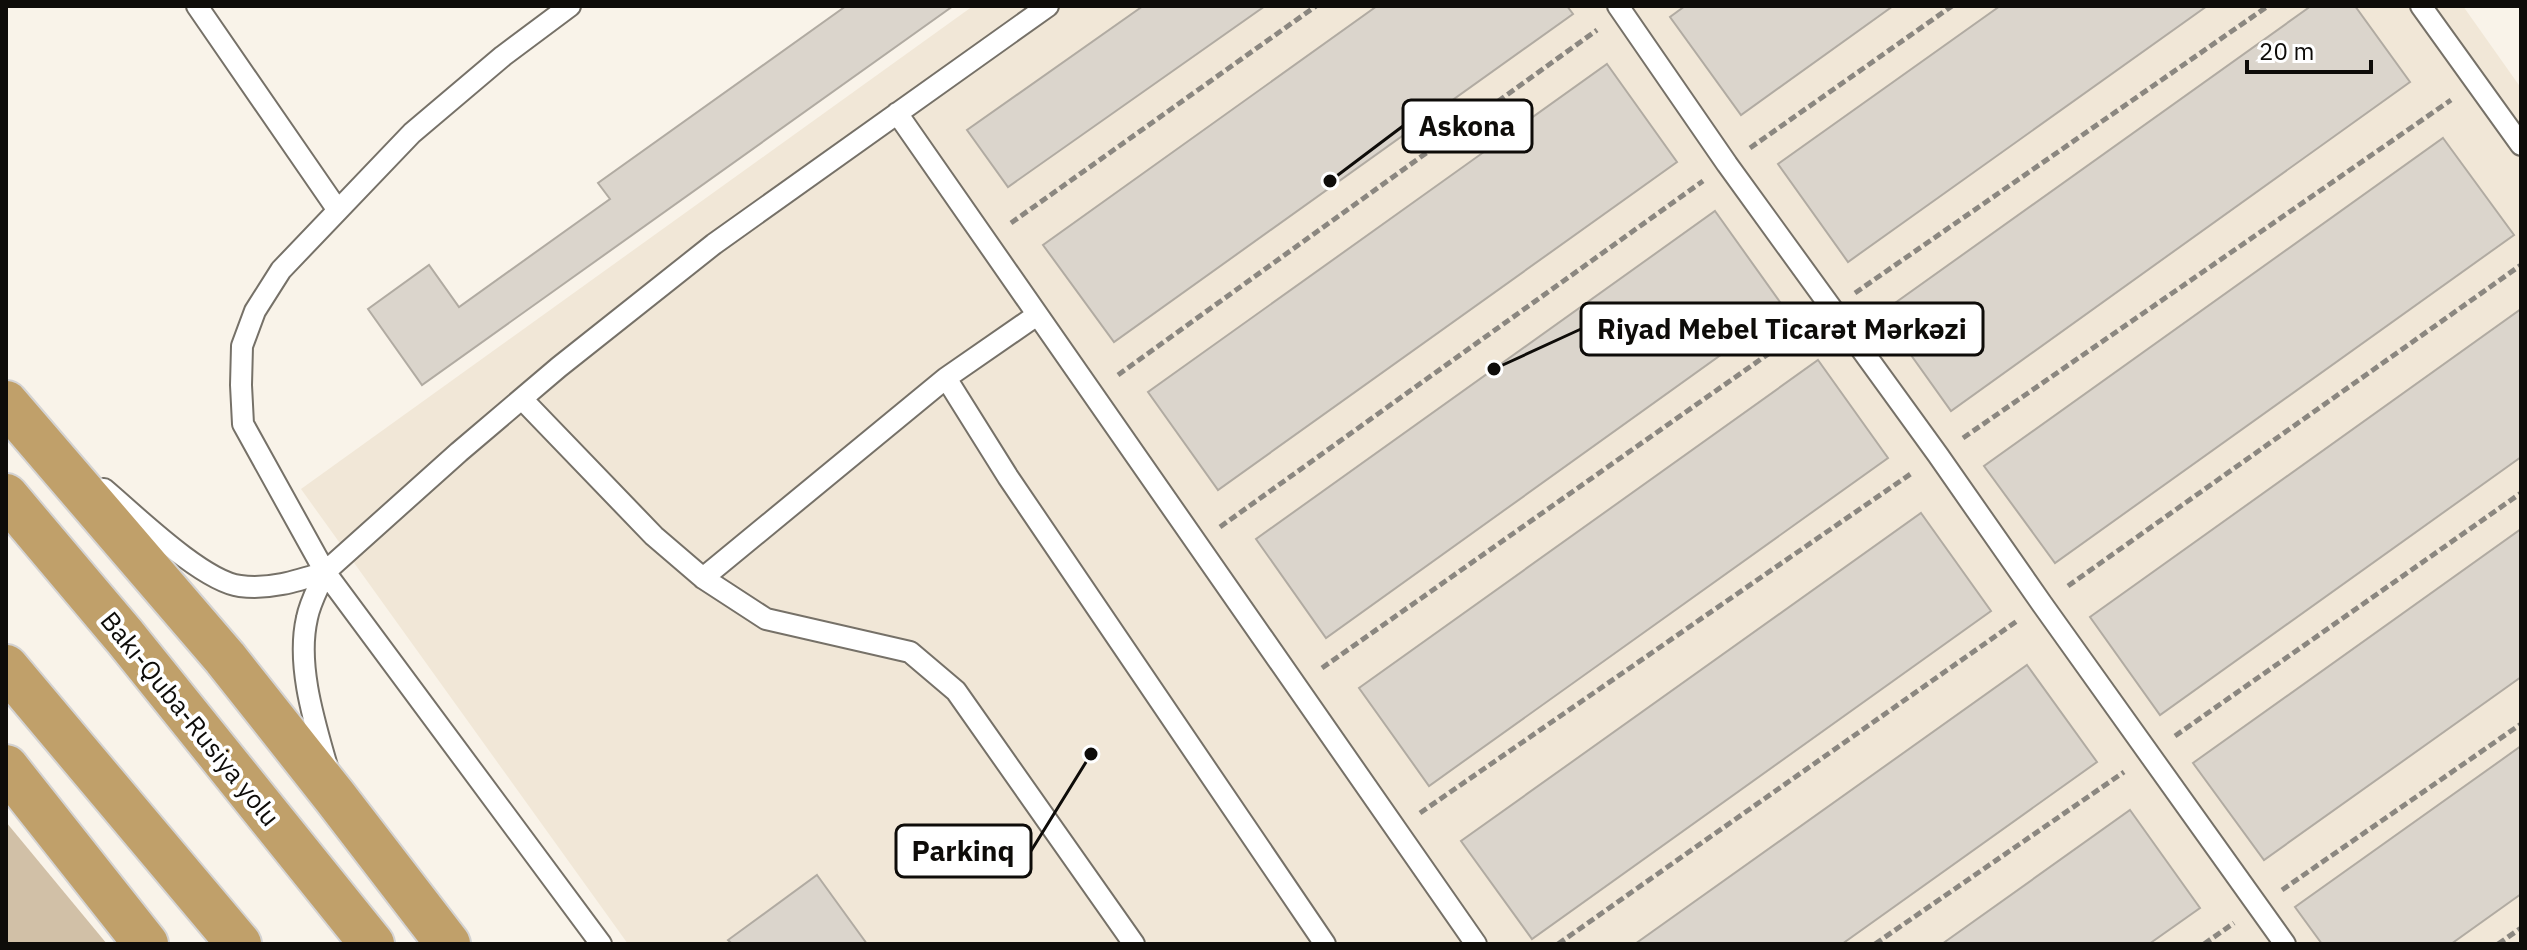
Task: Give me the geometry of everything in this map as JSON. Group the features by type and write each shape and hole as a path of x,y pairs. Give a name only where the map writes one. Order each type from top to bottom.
{"highway":[{"path":"9,406 225,658 448,944"},
{"name":"Bakı-Quba-Rusiya yolu","path":"6,496 135,649 372,944"},
{"path":"6,667 239,944"},
{"path":"6,767 146,944"}],"lane":[{"path":"197,6 337,209"},
{"path":"570,6 503,56 412,133 281,270 255,311 242,346 241,385 243,424 325,572 601,944"},
{"path":"9,406 163,540 216,579 239,586 281,586 325,572 522,399 714,244 1048,6"},
{"path":"2421,6 2521,145"},
{"path":"1620,9 1727,164 1833,308 2285,944"},
{"path":"897,113 1476,944"},
{"path":"703,578 946,378 1037,315"},
{"path":"946,378 1008,477 1325,944"},
{"path":"522,399 654,536 703,578 766,619 910,652 956,691 1134,944"},
{"path":"325,572 307,618 305,674 309,703 335,797"}],"path":[{"path":"986,240 1316,6"},
{"path":"1196,543 1952,6"},
{"path":"1296,686 2268,6"},
{"path":"1092,393 1620,9"},
{"path":"1875,944 2521,493"},
{"path":"2204,944 2521,724"},
{"path":"2498,944 2521,928"}],"shaded area":[{"path":"973,6 2463,6 2521,88 2521,944 628,944 301,489"},
{"path":"6,822 107,944 6,944"}],"building":[{"path":"846,6 953,6 422,385 368,309 429,265 459,307 610,199 598,183"},
{"path":"1143,6 1265,6 1008,187 967,130"},
{"path":"1377,6 1567,6 1573,14 1114,342 1043,245"},
{"path":"1685,6 1893,6 1741,115 1670,17"},
{"path":"2000,6 2207,6 1848,262 1778,164"},
{"path":"2311,6 2355,6 2410,82 1951,411 1881,313"},
{"path":"1607,64 1677,162 1218,490 1148,392"},
{"path":"2443,138 2514,235 2055,563 1984,466"},
{"path":"1715,211 1785,309 1326,638 1256,539"},
{"path":"2521,309 2521,457 2160,715 2090,617"},
{"path":"1818,360 1888,458 1429,786 1359,688"},
{"path":"1921,513 1991,611 1532,939 1461,841"},
{"path":"2521,529 2521,677 2264,860 2193,763"},
{"path":"2027,665 2097,762 1842,944 1635,944"},
{"path":"2521,746 2521,894 2451,944 2322,944 2295,907"},
{"path":"2130,810 2200,908 2149,944 1942,944"},
{"path":"817,875 867,944 732,944 728,940"}],"place":[{"name":"Askona","path":"1330,181"},
{"name":"Riyad Mebel Ticarət Mərkəzi","path":"1494,369"},
{"name":"Parkinq","path":"1091,754"}]}
